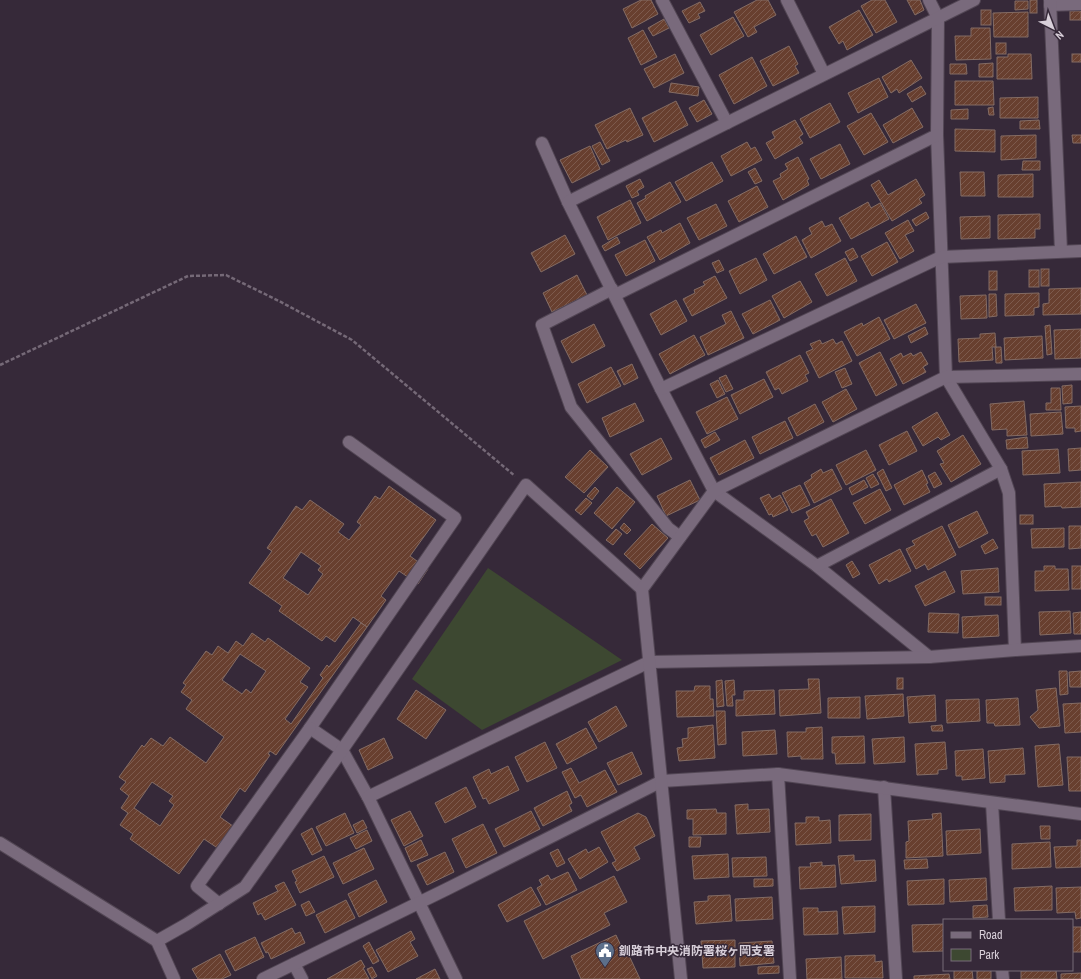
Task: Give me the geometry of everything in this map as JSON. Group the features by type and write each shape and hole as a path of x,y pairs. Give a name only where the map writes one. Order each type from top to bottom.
{"street":[{"path":"662,0 727,123"},
{"path":"787,0 824,74"},
{"path":"929,0 938,18 937,136 946,378 1001,469 1009,493 1015,650"},
{"path":"568,202 974,0"},
{"path":"1060,251 1050,2 1081,4"},
{"path":"680,537 668,528 571,407 542,325 614,292 937,136"},
{"path":"542,143 568,202 661,389 714,491 817,566 929,657"},
{"path":"661,389 941,257 1081,251"},
{"path":"681,979 642,589 714,491 946,378 1081,374"},
{"path":"219,904 196,886 310,728 455,518 348,442"},
{"path":"817,566 1001,469"},
{"path":"157,941 187,924 245,887 526,485 642,589"},
{"path":"368,797 649,662 929,657 1081,646"},
{"path":"310,728 342,750 368,797 456,979"},
{"path":"778,774 790,979"},
{"path":"263,979 420,903 662,781 778,774 1081,814"},
{"path":"884,788 896,979"},
{"path":"992,803 999,919"},
{"path":"0,843 157,941 174,979"},
{"path":"294,964 302,979"}],"path":[{"path":"0,365 188,276 226,275 352,340 526,485"}],"green space":[{"path":"488,568 622,660 482,730 412,679"}],"building":[{"path":"641,0 651,0 658,14 632,28 623,9"},
{"path":"757,0 768,0 776,15 754,27 757,32 748,37 734,12"},
{"path":"872,0 885,0 897,22 876,33 861,6"},
{"path":"907,0 920,0 924,10 915,15"},
{"path":"1030,0 1037,0 1037,13 1030,13"},
{"path":"1015,1 1028,1 1028,9 1015,10"},
{"path":"700,2 705,11 698,14 700,18 689,23 682,11"},
{"path":"859,10 873,35 847,50 843,41 839,44 829,27"},
{"path":"981,10 991,10 991,25 981,25"},
{"path":"1070,11 1081,11 1081,20 1070,20"},
{"path":"1028,12 1028,37 994,37 993,13"},
{"path":"733,17 744,36 711,55 700,35"},
{"path":"664,19 669,28 653,36 648,28"},
{"path":"971,28 990,28 991,59 956,60 955,36 971,36"},
{"path":"643,30 657,57 641,65 628,38"},
{"path":"996,43 1006,43 1006,54 996,54"},
{"path":"789,46 798,64 795,66 799,73 773,86 760,61"},
{"path":"675,54 684,73 654,88 644,69"},
{"path":"1008,54 1031,54 1032,79 997,79 997,57 1008,57"},
{"path":"1072,54 1081,54 1081,62 1072,62"},
{"path":"752,57 767,86 734,104 719,75"},
{"path":"911,60 922,78 899,93 897,89 891,93 882,77"},
{"path":"993,63 993,77 979,77 979,64"},
{"path":"950,64 966,64 967,74 950,74"},
{"path":"879,78 888,97 858,113 848,93"},
{"path":"955,81 993,81 994,105 955,105"},
{"path":"671,83 699,87 698,96 669,92"},
{"path":"921,86 926,94 912,102 907,94"},
{"path":"1038,97 1038,118 1000,118 1000,98"},
{"path":"704,100 712,114 697,122 689,108"},
{"path":"676,101 688,125 654,142 642,118"},
{"path":"830,103 840,122 810,138 800,119"},
{"path":"993,107 994,115 989,115 988,108"},
{"path":"630,108 643,135 627,142 626,140 607,149 595,125"},
{"path":"912,108 923,127 893,143 883,125"},
{"path":"968,109 968,119 951,119 951,110"},
{"path":"871,113 888,142 864,155 847,126"},
{"path":"795,120 803,134 799,137 803,143 775,159 766,143 775,138 772,132"},
{"path":"1039,120 1040,129 1020,129 1020,121"},
{"path":"955,129 995,130 995,152 955,151"},
{"path":"1036,135 1036,158 1001,160 1001,136"},
{"path":"1072,135 1081,135 1081,143 1073,143"},
{"path":"600,142 610,161 602,165 592,146"},
{"path":"747,142 751,149 755,147 762,160 731,176 721,156"},
{"path":"840,144 850,164 821,179 810,159"},
{"path":"590,146 600,169 572,183 560,160"},
{"path":"798,157 809,179 807,180 809,185 783,200 773,181 781,177 780,174 788,169 785,164"},
{"path":"1023,161 1040,161 1040,170 1022,170"},
{"path":"712,162 723,181 686,201 675,182"},
{"path":"755,168 762,181 755,184 748,172"},
{"path":"960,172 984,172 985,196 961,196"},
{"path":"1033,174 1033,197 998,197 998,175"},
{"path":"640,179 644,187 637,191 639,195 632,198 626,186"},
{"path":"916,179 925,195 919,199 922,203 892,221 871,185 879,180 888,195"},
{"path":"670,182 681,202 647,221 637,203 646,198 645,196"},
{"path":"757,186 768,207 739,222 728,201"},
{"path":"630,200 641,223 608,240 597,217"},
{"path":"868,202 871,208 880,203 889,219 851,239 839,218"},
{"path":"716,204 727,226 699,240 687,218"},
{"path":"926,212 929,218 916,226 912,220"},
{"path":"1040,214 1040,229 1035,229 1035,238 998,239 998,215"},
{"path":"990,216 990,238 961,239 960,217"},
{"path":"908,220 914,231 905,235 914,251 900,259 885,233"},
{"path":"822,221 825,227 832,224 841,241 811,258 802,240 812,234 809,228"},
{"path":"680,223 690,243 660,260 647,237 661,230 662,233"},
{"path":"565,235 575,254 541,272 531,253"},
{"path":"796,236 807,257 774,274 763,254"},
{"path":"617,237 620,243 605,251 602,246"},
{"path":"645,240 655,261 626,276 615,255"},
{"path":"887,242 898,262 872,276 861,256"},
{"path":"853,248 858,257 850,261 845,252"},
{"path":"756,258 767,280 740,294 729,271"},
{"path":"845,258 857,281 827,296 815,274"},
{"path":"719,260 724,270 717,273 712,263"},
{"path":"1041,269 1049,269 1049,286 1041,286"},
{"path":"1029,270 1039,270 1039,287 1029,287"},
{"path":"989,271 997,271 997,290 989,290"},
{"path":"577,275 587,295 552,312 543,293"},
{"path":"715,276 727,298 692,316 683,299 695,293 694,290 705,285 703,282"},
{"path":"800,281 812,302 784,318 772,296"},
{"path":"1081,288 1081,314 1043,315 1043,304 1049,303 1049,289"},
{"path":"1039,293 1039,307 1034,308 1034,315 1005,316 1005,294"},
{"path":"989,294 996,294 997,316 989,317"},
{"path":"986,295 987,318 961,319 960,296"},
{"path":"676,300 687,321 661,335 650,314"},
{"path":"770,300 780,320 753,334 742,314"},
{"path":"916,304 926,323 894,339 884,320"},
{"path":"731,311 744,338 708,355 700,337 726,324 722,315"},
{"path":"879,317 890,339 857,356 844,332 862,323 863,326"},
{"path":"594,324 605,346 572,363 561,341"},
{"path":"1050,325 1052,354 1047,355 1045,326"},
{"path":"925,327 928,334 911,343 908,336"},
{"path":"1081,329 1081,358 1055,359 1054,330"},
{"path":"995,333 996,347 992,347 993,360 959,362 958,339 980,338 980,334"},
{"path":"694,335 705,355 670,374 659,354"},
{"path":"1042,336 1043,358 1005,360 1004,338"},
{"path":"833,339 836,344 842,341 852,361 819,378 806,352 813,349 810,344 820,340 822,344"},
{"path":"995,347 1001,347 1002,363 996,363"},
{"path":"880,352 897,385 876,396 859,363"},
{"path":"921,352 928,364 923,367 926,372 903,384 890,359 901,353 903,357 911,353 913,356"},
{"path":"800,355 809,373 805,375 808,381 782,394 779,388 775,390 766,372"},
{"path":"632,364 638,378 624,385 617,371"},
{"path":"611,367 621,386 587,403 578,384"},
{"path":"845,368 852,384 842,388 835,372"},
{"path":"726,375 733,389 726,392 719,378"},
{"path":"764,379 773,397 740,414 731,395"},
{"path":"718,380 725,394 717,398 710,384"},
{"path":"1072,385 1072,403 1063,404 1062,386"},
{"path":"1051,388 1060,388 1061,410 1046,410 1046,403 1051,403"},
{"path":"846,389 857,409 833,422 822,402"},
{"path":"727,397 738,419 707,434 696,412"},
{"path":"1024,401 1027,435 1007,436 1007,429 992,430 990,404"},
{"path":"635,403 644,421 610,437 602,418"},
{"path":"815,404 824,422 797,436 788,418"},
{"path":"1081,406 1081,431 1075,432 1075,428 1066,428 1065,407"},
{"path":"937,412 950,435 941,440 938,437 923,446 912,427"},
{"path":"1061,412 1063,434 1031,436 1030,414"},
{"path":"785,421 793,438 760,454 752,437"},
{"path":"907,431 917,451 889,465 879,445"},
{"path":"715,432 720,440 705,448 701,440"},
{"path":"963,435 981,464 951,482 940,464 944,463 937,451"},
{"path":"1027,437 1028,448 1007,449 1006,440"},
{"path":"661,438 672,459 642,475 630,454"},
{"path":"745,440 754,458 719,475 710,458"},
{"path":"1081,448 1081,470 1069,471 1068,449"},
{"path":"1058,449 1060,473 1023,475 1022,451"},
{"path":"590,450 608,467 584,493 565,477"},
{"path":"866,450 876,470 846,485 836,465"},
{"path":"821,469 823,473 832,469 842,489 814,503 804,483 812,478 811,475"},
{"path":"883,469 892,488 886,491 877,473"},
{"path":"922,470 930,492 904,505 894,485"},
{"path":"935,472 942,484 934,488 928,476"},
{"path":"873,474 879,484 871,488 866,478"},
{"path":"690,480 700,500 666,516 657,496"},
{"path":"864,480 868,487 852,495 849,488"},
{"path":"1081,482 1081,507 1045,507 1044,484"},
{"path":"800,485 810,505 792,513 782,493"},
{"path":"389,486 436,520 410,556 428,569 418,584 399,571 381,596 386,600 367,627 353,617 335,642 326,636 322,641 279,611 282,606 249,583 272,551 267,548 296,506 302,510 310,500 344,524 338,532 349,540 361,525 357,522 375,496 380,499","holes":["301,552 321,566 318,570 323,574 308,595 283,578"]},
{"path":"595,487 599,491 592,500 587,496"},
{"path":"617,487 635,502 612,529 594,513"},
{"path":"880,489 891,510 865,524 853,503"},
{"path":"769,494 772,499 780,495 788,510 773,517 772,514 769,515 760,498"},
{"path":"586,498 592,503 581,515 575,510"},
{"path":"831,499 849,533 823,547 816,534 812,536 804,521 809,518 806,512"},
{"path":"977,511 988,533 959,548 948,525"},
{"path":"1020,515 1033,515 1033,524 1020,524"},
{"path":"624,523 631,530 627,534 620,528"},
{"path":"652,524 668,538 640,569 624,554"},
{"path":"942,526 956,555 928,570 925,564 916,569 906,549 915,545 912,541"},
{"path":"1069,526 1081,526 1081,548 1069,549"},
{"path":"1064,528 1064,547 1032,548 1031,529"},
{"path":"616,529 622,534 613,545 606,540"},
{"path":"993,539 998,548 985,554 981,546"},
{"path":"900,549 911,571 889,582 887,579 879,584 869,565"},
{"path":"852,561 860,574 853,578 846,565"},
{"path":"1044,566 1055,566 1055,569 1068,569 1069,590 1035,591 1035,571 1044,571"},
{"path":"1072,566 1081,566 1081,589 1072,589"},
{"path":"998,568 999,592 963,594 961,571"},
{"path":"945,571 955,592 925,606 915,586"},
{"path":"985,597 1001,597 1001,605 985,605"},
{"path":"1070,611 1071,633 1040,635 1039,612"},
{"path":"1081,612 1081,634 1074,634 1073,613"},
{"path":"929,613 959,614 958,633 928,632"},
{"path":"998,615 999,636 963,638 962,617"},
{"path":"361,623 367,627 276,755 270,751 268,754 270,755 245,792 240,788 220,817 240,831 225,853 204,839 179,874 130,839 133,834 120,825 128,813 121,808 129,796 120,789 126,782 119,777 142,745 144,747 151,738 163,746 170,737 206,763 224,737 186,709 192,700 181,692 186,685 183,683 206,651 212,655 218,646 228,653 236,641 243,646 252,633 265,642 268,638 310,668 300,682 308,687 285,719 291,724 323,678 320,675 327,665 329,667","holes":["240,654 266,671 251,693 246,689 242,694 222,680","152,782 173,796 169,801 174,805 160,826 134,808"]},
{"path":"1059,671 1067,671 1068,694 1060,695"},
{"path":"1081,671 1081,687 1070,687 1069,672"},
{"path":"897,678 903,678 903,689 897,689"},
{"path":"808,679 819,679 821,713 780,716 779,690 809,689"},
{"path":"722,680 724,706 717,707 716,681"},
{"path":"734,680 735,695 732,695 733,706 727,706 725,681"},
{"path":"695,686 710,686 710,699 713,699 714,716 677,717 676,691 694,691"},
{"path":"1056,688 1060,726 1039,728 1030,717 1038,710 1036,690"},
{"path":"416,690 446,710 426,739 397,719"},
{"path":"774,690 775,714 736,716 736,700 744,700 744,691"},
{"path":"903,694 904,716 867,719 865,696"},
{"path":"935,695 936,721 909,723 907,697"},
{"path":"860,697 860,718 828,718 828,698"},
{"path":"1018,698 1020,725 995,726 994,723 987,723 986,700"},
{"path":"979,699 980,721 947,723 946,700"},
{"path":"1081,703 1081,732 1065,733 1063,704"},
{"path":"616,706 627,726 599,742 588,722"},
{"path":"716,711 725,711 726,744 718,745"},
{"path":"713,725 715,758 679,761 677,748 683,747 682,739 688,738 688,728"},
{"path":"942,725 943,731 932,731 931,726"},
{"path":"822,727 823,759 801,759 801,756 788,757 787,732 806,732 806,728"},
{"path":"586,728 597,748 567,764 556,744"},
{"path":"775,730 777,754 743,756 742,732"},
{"path":"864,736 865,763 836,764 835,753 832,753 832,737"},
{"path":"904,737 905,762 874,764 872,739"},
{"path":"384,738 393,758 368,770 359,750"},
{"path":"545,742 557,768 527,782 515,757"},
{"path":"945,742 947,769 938,770 938,774 917,775 915,744"},
{"path":"1059,744 1063,785 1038,787 1035,746"},
{"path":"1023,748 1025,774 1005,775 1005,782 990,783 988,751"},
{"path":"983,749 985,778 962,780 962,776 956,776 955,751"},
{"path":"632,752 642,774 618,785 607,763"},
{"path":"1067,757 1081,757 1081,791 1069,791"},
{"path":"508,766 519,790 489,804 486,798 483,799 473,777 489,769 491,774"},
{"path":"571,768 579,783 605,770 617,792 587,807 581,795 575,798 562,772"},
{"path":"466,787 476,807 445,823 435,803"},
{"path":"567,791 572,803 569,805 572,811 543,826 534,808"},
{"path":"748,804 748,810 769,809 770,832 737,834 735,805"},
{"path":"716,809 717,813 726,813 726,834 693,835 693,819 687,819 687,810"},
{"path":"410,811 423,836 404,846 391,820"},
{"path":"531,811 540,829 504,847 495,829"},
{"path":"345,813 354,833 326,846 316,827"},
{"path":"638,813 646,817 655,836 634,847 640,859 617,871 612,863 616,861 601,832"},
{"path":"941,813 943,856 906,858 906,842 909,841 908,821 933,819 932,814"},
{"path":"871,814 871,840 839,841 839,815"},
{"path":"806,817 819,817 819,821 830,820 831,843 796,845 795,823 806,823"},
{"path":"363,820 367,828 357,833 353,825"},
{"path":"483,824 497,853 466,868 452,839"},
{"path":"1040,826 1050,826 1050,839 1041,839"},
{"path":"312,828 322,850 312,855 301,834"},
{"path":"980,829 981,853 947,855 946,831"},
{"path":"367,830 372,841 356,849 350,838"},
{"path":"689,837 701,837 700,847 689,847"},
{"path":"421,840 428,855 411,862 405,848"},
{"path":"1077,840 1081,840 1081,867 1056,868 1054,847 1077,846"},
{"path":"1050,842 1051,867 1012,869 1012,844"},
{"path":"599,847 608,862 580,879 568,859 586,849 588,853"},
{"path":"364,848 374,869 343,884 333,863"},
{"path":"558,849 565,863 557,867 550,853"},
{"path":"445,852 454,872 427,885 417,865"},
{"path":"728,854 729,877 694,879 692,856"},
{"path":"854,855 854,861 875,860 876,881 841,884 838,856"},
{"path":"324,856 334,877 300,893 295,882 297,881 292,871"},
{"path":"766,857 767,876 733,877 732,858"},
{"path":"927,859 928,868 905,869 904,860"},
{"path":"822,862 822,866 835,865 836,887 800,889 799,867 811,867 810,863"},
{"path":"568,872 577,890 546,905 537,888 542,885 539,880 548,875 551,880"},
{"path":"614,876 627,902 604,913 610,925 543,959 524,921"},
{"path":"986,878 987,900 950,902 949,880"},
{"path":"754,879 773,879 773,886 754,887"},
{"path":"944,879 944,904 908,905 907,881"},
{"path":"376,880 387,902 359,917 348,894"},
{"path":"284,882 296,905 265,920 261,913 258,915 253,903 278,891 275,886"},
{"path":"1052,886 1052,910 1015,911 1014,888"},
{"path":"531,887 541,905 507,922 498,905"},
{"path":"1081,887 1081,918 1076,919 1075,912 1057,913 1056,888"},
{"path":"730,895 732,921 696,924 694,902 708,901 708,896"},
{"path":"772,897 773,919 736,921 735,899"},
{"path":"346,900 355,918 325,933 316,915"},
{"path":"309,901 315,912 306,916 301,905"},
{"path":"987,905 988,917 973,918 973,906"},
{"path":"875,906 875,932 844,934 842,907"},
{"path":"803,908 818,908 818,912 837,911 838,934 804,935"},
{"path":"943,924 943,951 913,952 912,925"},
{"path":"1073,927 1081,927 1081,952 1073,952"},
{"path":"292,928 295,934 300,932 305,943 271,959 261,943"},
{"path":"411,931 415,939 410,942 418,956 388,972 376,950"},
{"name":"釧路市中央消防署桜ヶ岡支署","path":"616,935 622,948 625,947 640,979 581,979 571,956"},
{"path":"255,937 264,957 235,971 225,951"},
{"path":"735,940 735,967 703,968 701,941"},
{"path":"772,941 774,963 740,966 739,943"},
{"path":"369,942 379,961 373,964 363,946"},
{"path":"220,954 231,975 222,979 198,979 192,969"},
{"path":"875,955 875,962 882,961 883,978 845,978 845,956"},
{"path":"841,957 842,979 807,979 806,959"},
{"path":"361,960 365,967 363,968 369,979 327,979"},
{"path":"779,966 779,973 758,974 758,967"},
{"path":"372,967 377,976 372,979 367,969"},
{"path":"435,969 440,979 416,979"},
{"path":"954,971 972,971 973,979 954,979"},
{"path":"977,971 991,971 991,979 977,979"},
{"path":"1021,971 1056,971 1057,979 1021,979"},
{"path":"1081,973 1081,979 1061,979 1061,974"},
{"path":"949,974 950,979 914,979 914,976"}],"place":[{"name":"釧路市中央消防署桜ヶ岡支署","path":"605,968"}]}
